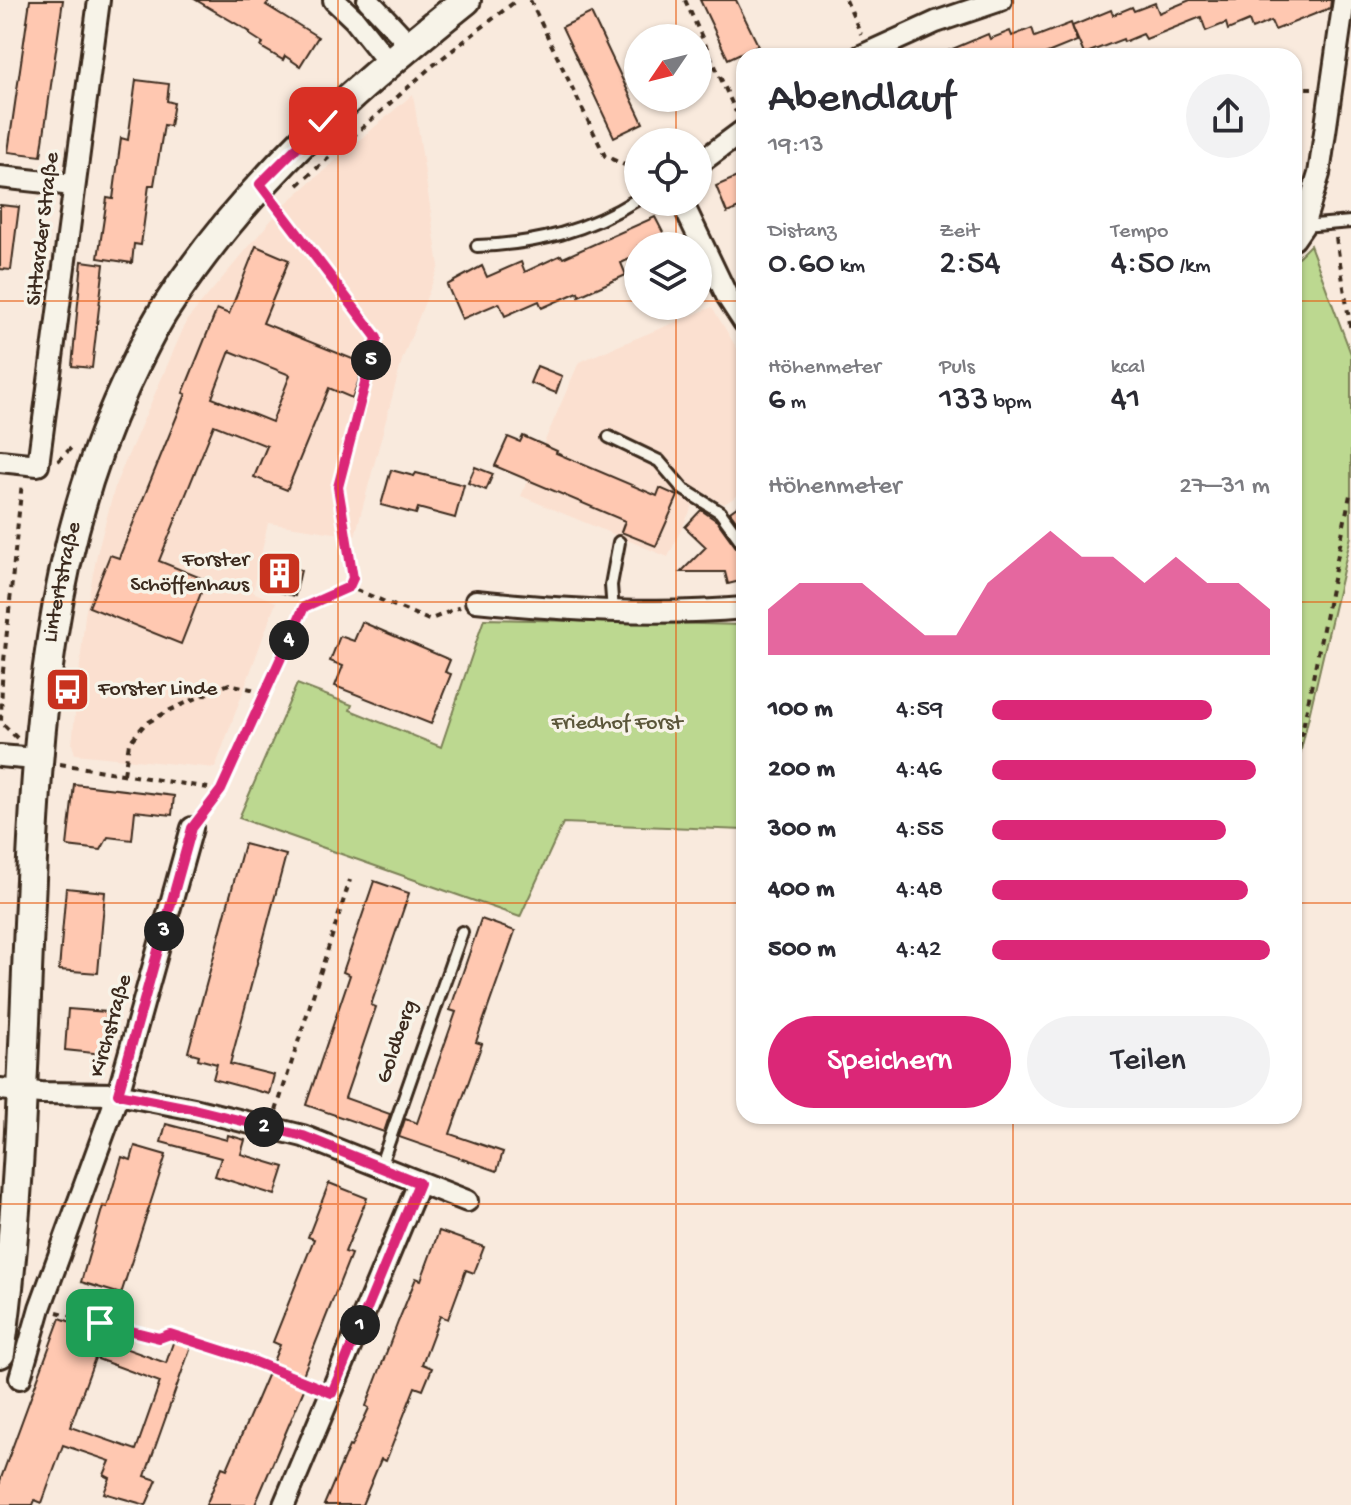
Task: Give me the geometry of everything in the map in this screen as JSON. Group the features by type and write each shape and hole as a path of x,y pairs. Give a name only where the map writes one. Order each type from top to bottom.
{"main road":[{"name":"Lintertstraße","path":"0,1352 14,1244 11,1091 36,759 59,583 105,429 140,353 165,308 195,265 268,194 323,121 466,0"}],"street":[{"name":"Sittarder Straße","path":"31,464 99,0"},
{"path":"334,0 354,19 389,63"},
{"path":"368,0 410,45"},
{"path":"878,48 936,22 1001,0"},
{"path":"1302,223 1319,174 1344,0"},
{"path":"712,150 736,127"},
{"path":"0,177 73,185"},
{"path":"689,216 736,310"},
{"path":"0,461 31,464"},
{"path":"476,601 613,612 673,613 736,609"},
{"path":"0,756 36,759"},
{"name":"Kirchstraße","path":"20,1378 40,1308 118,1094 192,828"},
{"path":"11,1091 118,1094 270,1128 303,1136 467,1201"},
{"path":"284,1505 419,1183"}],"lane":[{"path":"477,246 520,244 553,236 593,224 624,207"},
{"path":"1302,231 1351,222"},
{"path":"609,437 659,461 683,489 720,512 736,532"},
{"path":"613,612 611,585 619,542"},
{"name":"Goldberg","path":"380,1167 462,932"}],"path":[{"path":"288,194 431,67 517,0"},
{"path":"530,0 605,156 624,165"},
{"path":"685,0 736,111"},
{"path":"846,0 863,48"},
{"path":"266,215 268,194"},
{"path":"192,828 221,790 304,607 349,587 353,578 338,487 377,338 268,194"},
{"path":"1333,223 1351,331"},
{"path":"31,464 2,681 1,722 36,759 221,790"},
{"path":"1302,732 1351,490"},
{"path":"349,587 429,620 476,601"},
{"path":"124,774 129,743 145,724 229,684 264,692"},
{"path":"270,1128 350,880"},
{"path":"40,1308 159,1338 170,1334 245,1358 332,1393"}],"shaded area":[{"path":"413,94 439,266 402,360 355,536 268,523 253,592 276,602 215,768 75,754 72,744 85,615 97,554 116,483 187,320 284,205"},
{"path":"712,307 736,347 736,497 724,504 700,491 668,557 521,496 579,362 681,320 712,320"}],"green space":[{"path":"1310,245 1351,354 1351,536 1302,746 1302,253"},
{"name":"Friedhof Forst","path":"484,619 736,625 736,830 563,823 520,917 239,818 297,684 352,705 350,710 441,747"}],"building":[{"path":"30,0 63,0 41,156 8,152"},
{"path":"196,0 270,0 266,5 318,37 300,66 285,56 283,60 261,47 263,43 250,32"},
{"path":"700,0 736,0 758,45 736,48 736,55 728,59"},
{"path":"1190,0 1331,0 1330,8 1275,30 1271,21 1252,29 1249,21 1228,30 1226,23 1206,31 1201,17 1146,39 1143,34 1100,48 1081,48 1072,26 1111,10 1113,15 1132,7 1134,11 1155,3 1159,13"},
{"path":"591,13 624,83 624,112 638,112 643,123 624,128 624,132 614,137 562,27"},
{"path":"1071,23 1077,41 1060,48 955,48 988,34 990,39 1010,31 1012,36 1032,28 1035,37"},
{"path":"136,80 169,84 167,101 174,103 170,126 164,125 154,185 149,185 141,245 134,244 132,263 98,258 107,198 113,199 121,138 128,140"},
{"path":"736,177 736,209 727,213 716,186"},
{"path":"0,205 19,207 11,270 0,269"},
{"path":"655,217 663,232 624,232 624,262 621,263 624,276 542,308 539,301 505,316 499,303 462,319 447,285 482,266 487,277 521,262 525,272 561,255 563,258"},
{"path":"256,246 289,260 263,323 365,364 352,398 329,388 287,490 254,477 267,446 214,425 159,561 206,580 181,644 89,607 110,555 119,558 217,309 229,314","holes":["230,351 290,375 272,422 212,398"]},
{"path":"82,261 104,264 92,368 72,366"},
{"path":"537,366 562,376 556,393 530,383"},
{"path":"523,436 657,496 660,488 678,496 656,546 621,532 625,521 495,466 508,437 520,442"},
{"path":"475,467 493,474 486,490 468,483"},
{"path":"391,470 464,485 455,518 418,508 416,514 381,505"},
{"path":"701,510 717,521 736,547 736,582 728,584 725,572 681,572 706,547 685,527"},
{"name":"Forster Schöffenhaus","path":"264,561 301,570 295,596 279,592 281,583 259,578"},
{"path":"362,622 450,660 445,672 451,674 431,724 335,686 343,666 330,661 340,636 354,641"},
{"path":"74,784 174,796 172,815 135,811 132,840 108,837 101,850 67,846"},
{"path":"244,844 286,855 230,1064 274,1075 269,1094 213,1079 217,1064 198,1059 199,1055 188,1052"},
{"path":"374,881 409,893 371,1005 376,1007 345,1098 390,1114 384,1132 306,1105 350,975 343,972"},
{"path":"66,888 105,892 98,973 59,970"},
{"path":"481,919 515,931 476,1042 482,1044 450,1134 503,1152 497,1171 399,1137 405,1119 417,1123 456,1012 450,1010"},
{"path":"68,1009 107,1012 103,1054 65,1050"},
{"path":"166,1124 227,1140 228,1135 245,1140 241,1154 284,1167 275,1195 215,1176 221,1158 161,1142"},
{"path":"135,1146 166,1155 121,1294 81,1282 103,1206 107,1207 122,1157 131,1160"},
{"path":"329,1183 367,1198 345,1252 351,1254 299,1385 305,1387 255,1505 206,1505 222,1467 227,1469 280,1345 273,1342 314,1239 308,1237"},
{"path":"439,1231 484,1247 474,1273 466,1270 448,1319 440,1316 422,1364 432,1368 423,1390 415,1387 386,1461 381,1459 362,1505 324,1505 369,1408 366,1406 398,1322 416,1278 421,1280"},
{"path":"60,1318 104,1334 102,1340 166,1363 174,1340 191,1346 145,1476 157,1480 146,1505 104,1493 110,1478 104,1475 110,1461 63,1445 42,1503 35,1500 33,1505 0,1505 0,1481","holes":["95,1358 160,1382 136,1450 70,1427"]}],"place":[{"name":"Forster Schöffenhaus","path":"280,574"},
{"name":"Forster Linde","path":"67,690"}],"route":[{"path":"100,1323 159,1338 170,1334 245,1358 332,1393 419,1183 303,1136 118,1094 192,828 221,790 304,607 349,587 353,578 338,487 377,338 260,184 323,121"}]}
